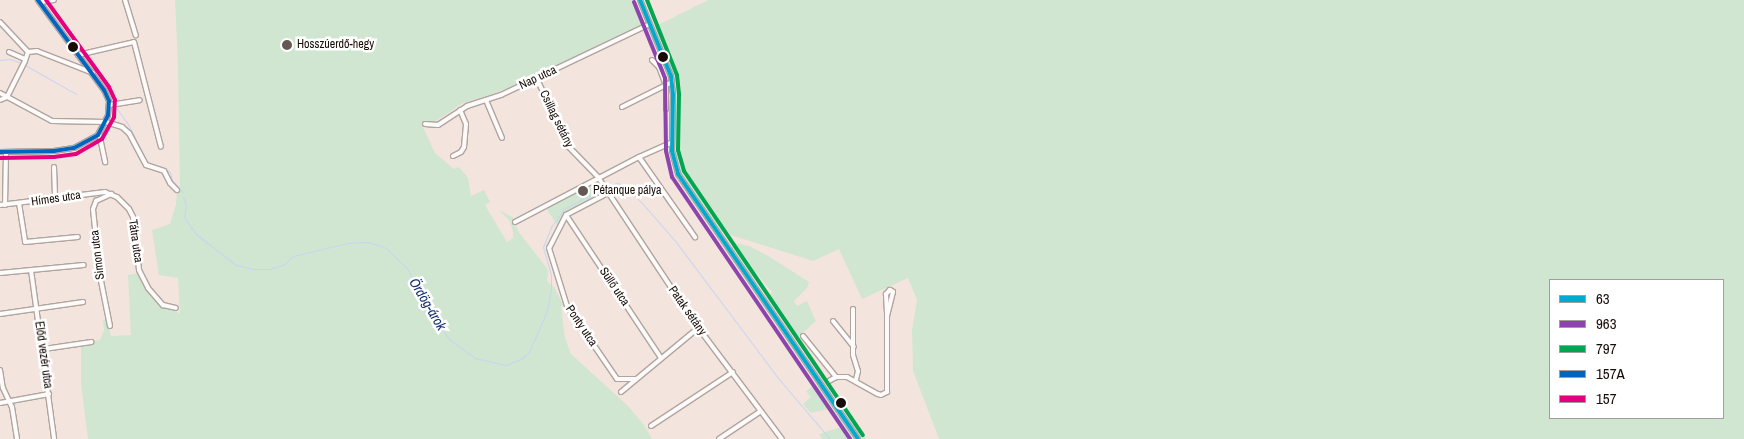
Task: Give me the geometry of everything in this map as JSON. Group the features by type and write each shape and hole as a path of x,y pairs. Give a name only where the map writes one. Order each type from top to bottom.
{"street":[{"path":"40,1 54,0"},
{"path":"125,0 136,35"},
{"path":"640,0 672,82 672,142 675,167 702,213 858,439"},
{"path":"0,152 66,150 89,141 99,133 106,122 110,106 104,90 40,1"},
{"path":"0,22 28,52 37,52 93,73"},
{"name":"Nap utca","path":"425,124 438,125 460,110 537,79 650,24"},
{"path":"78,55 134,42 162,147"},
{"path":"9,52 25,60"},
{"path":"0,100 7,97 28,52"},
{"path":"652,60 659,67 666,84 666,109"},
{"name":"Csillag sétány","path":"537,79 569,148 600,180"},
{"path":"622,107 672,82"},
{"path":"0,93 52,121 106,122 125,128 146,165 163,171 177,190"},
{"path":"110,106 140,100"},
{"path":"486,100 502,138"},
{"path":"453,156 461,152 464,147 466,124 460,110"},
{"path":"99,133 106,162"},
{"path":"515,222 600,180 639,157 672,142"},
{"path":"2,205 6,152"},
{"path":"639,157 695,237"},
{"path":"54,167 55,200"},
{"name":"Patak sétány","path":"600,180 698,328 782,439"},
{"path":"566,215 608,193"},
{"name":"Hímes utca","path":"2,205 93,194 111,194"},
{"name":"Tátra utca","path":"111,194 125,204 133,217 139,270 148,288 163,305 176,308"},
{"name":"Simon utca","path":"110,326 100,276 93,209 96,201 111,194"},
{"path":"19,203 25,242 78,237"},
{"name":"Ponty utca","path":"566,215 550,242 550,251 568,306 617,379 635,379"},
{"name":"Süllő utca","path":"566,215 661,358"},
{"path":"0,273 84,265"},
{"name":"Előd vezér utca","path":"31,270 44,349 54,439"},
{"path":"829,381 843,376 856,380 882,396 887,392 886,294 890,290 893,292 887,316"},
{"path":"0,314 83,302"},
{"path":"853,309 853,355 858,371 856,380"},
{"path":"833,321 854,347"},
{"path":"621,392 698,328"},
{"path":"803,336 836,377"},
{"path":"44,349 91,342"},
{"path":"0,370 3,388 10,401 17,439"},
{"path":"651,426 733,372"},
{"path":"0,403 49,394"},
{"path":"719,439 761,410"}],"green space":[{"path":"175,0 634,0 644,24 536,76 491,95 463,103 430,125 422,125 435,153 454,169 459,167 468,178 471,196 484,190 490,202 485,205 507,242 513,238 513,231 509,220 499,210 514,218 518,231 546,267 548,271 547,281 554,287 563,305 561,306 565,338 571,354 628,406 644,425 652,439 88,439 81,384 81,347 100,340 104,330 103,320 108,320 111,336 131,335 128,275 139,273 156,297 180,314 178,278 159,275 152,230 170,224 176,204 177,190 180,190"},
{"path":"708,0 1744,0 1744,439 939,439 913,371 912,330 917,300 908,278 862,299 839,249 813,261 712,229 671,160 669,143 670,81 650,29"},
{"path":"597,183 600,189 599,194 563,214 557,225 546,208"},
{"path":"734,243 749,246 809,282 807,288 794,301 797,306 807,301 816,321 796,339 767,298 772,292 756,273 751,278 729,250"},
{"path":"816,384 847,425 857,423 866,439 822,439 819,434 841,427 828,409 811,413 803,404 811,397 806,391"}],"waterway":[{"name":"Ördög-árok","path":"0,60 10,59 21,63"},
{"name":"Ördög-árok","path":"25,65 76,94"},
{"name":"Ördög-árok","path":"117,109 128,124 148,164"},
{"name":"Ördög-árok","path":"157,167 162,167 170,172 172,180 182,192"},
{"name":"Ördög-árok","path":"606,186 617,183 624,185 643,204 676,242 778,378 830,439"},
{"name":"Ördög-árok","path":"183,197 186,205 184,217 196,234 236,265 254,269 269,269 283,265 293,256 348,243 368,242 386,248 407,268 425,304 449,339 475,358 506,365 521,359 529,352 547,311 551,290 551,275 543,247 551,227 564,209 603,188"}],"transit line":[{"name":"157A","path":"0,152 54,151 74,148 98,135 108,115 109,101 104,90 38,0"},
{"name":"157","path":"0,158 54,157 76,154 102,139 114,117 115,100 109,87 46,0"},
{"name":"63","path":"640,0 671,76 673,94 672,151 678,174 858,439"},
{"name":"797","path":"647,0 677,75 679,94 678,150 684,171 863,435"},
{"name":"963","path":"634,2 665,78 666,151 672,177 850,439"}],"place":[{"name":"Hosszúerdő-hegy","path":"287,45"},
{"name":"Pétanque pálya","path":"583,191"}]}
